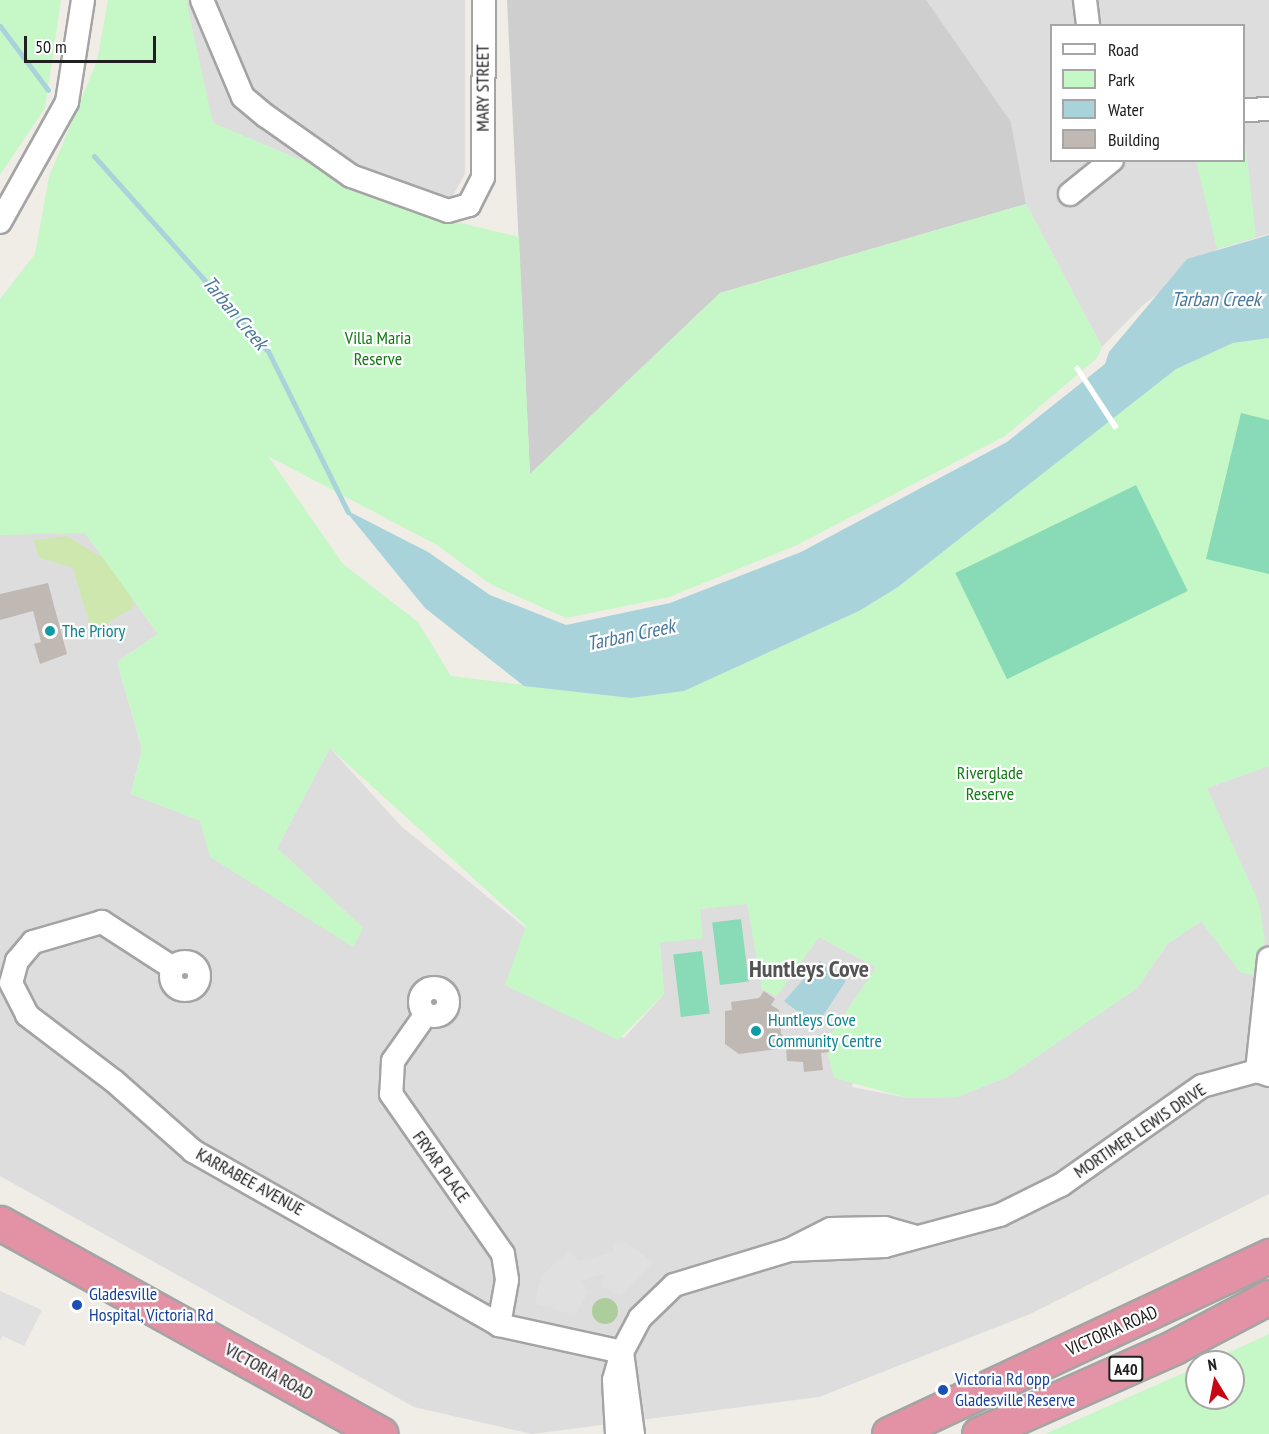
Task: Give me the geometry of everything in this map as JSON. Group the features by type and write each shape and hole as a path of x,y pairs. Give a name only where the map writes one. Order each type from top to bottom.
{"highway":[{"name":"VICTORIA ROAD","path":"0,1222 380,1434"},
{"name":"VICTORIA ROAD","path":"0,1243 348,1434"},
{"name":"VICTORIA ROAD","path":"889,1434 1269,1256"},
{"name":"A40","path":"979,1434 1254,1309 1269,1297"}],"street":[{"path":"0,222 67,102 83,0"},
{"name":"MARY STREET","path":"202,0 243,97 287,135 351,176 448,211 469,205 483,177 484,0"},
{"path":"1085,0 1088,24"},
{"path":"1245,110 1269,109"},
{"path":"1070,194 1110,162"},
{"name":"KARRABEE AVENUE","path":"173,968 102,922 33,942 17,961 12,983 27,1015 114,1081 193,1151 499,1325 622,1352"},
{"path":"1263,1073 1269,959"},
{"name":"FRYAR PLACE","path":"426,1014 393,1061 391,1094 503,1254 507,1280 499,1325"},
{"name":"MORTIMER LEWIS DRIVE","path":"630,1433 614,1380 622,1352 640,1318 674,1285 789,1250 885,1246 913,1236 952,1230 1011,1209 1137,1136 1202,1086 1263,1073"}],"shaded area":[{"path":"186,0 465,0 465,174 440,218 212,123"},
{"path":"507,0 926,0 1011,122 1026,204 720,293 530,474"},
{"path":"925,0 1269,0 1269,234 1217,249 1142,306 1102,347 1026,204 1011,122"},
{"path":"54,530 85,533 158,634 117,662 142,749 131,794 201,821 363,928 277,848 330,748 401,826 528,930 505,985 624,1038 664,994 660,943 699,909 748,903 762,989 776,996 819,937 876,967 852,1087 908,1098 957,1097 1007,1077 1137,988 1167,944 1201,921 1241,973 1229,844 1207,788 1269,766 1269,1194 1030,1314 819,1397 532,1434 414,1407 0,1176 0,535"},
{"path":"614,1242 628,1243 653,1263 620,1295 602,1287 604,1274 580,1281 589,1291 575,1315 534,1303 542,1275 569,1251 579,1261 613,1252"},
{"path":"0,1291 42,1310 24,1346 3,1336 0,1340"}],"green space":[{"path":"0,0 61,0 45,108 0,175"},
{"name":"Riverglade Reserve","path":"108,0 186,0 213,123 440,218 519,237 530,474 720,293 1026,204 1102,347 1097,358 1005,436 797,545 669,597 566,618 490,584 437,545 268,456 343,564 418,622 451,676 631,698 684,691 859,611 898,587 1176,368 1233,343 1269,338 1269,766 1207,788 1259,903 1265,941 1260,976 1241,973 1201,921 1167,944 1137,988 1007,1077 957,1097 908,1098 834,1078 825,1043 876,967 819,937 777,996 762,989 747,904 700,909 703,938 660,943 664,994 618,1040 505,985 526,926 330,748 277,848 363,928 353,947 210,857 200,821 131,794 142,748 117,662 158,634 85,533 0,535 0,299 35,254 49,177 97,61"},
{"path":"1245,139 1256,237 1217,249 1196,162 1245,162"},
{"path":"1241,413 1269,420 1269,574 1206,559"},
{"path":"1136,485 1188,591 1007,679 955,573"},
{"path":"67,536 129,574 133,608 92,632 73,568 38,557 34,540"},
{"path":"741,919 749,982 720,985 712,923"},
{"path":"702,951 710,1014 681,1017 673,955"},
{"path":"605,1298 614,1302 618,1311 614,1320 605,1324 596,1320 592,1311 596,1302"},
{"path":"1269,1334 1269,1434 1045,1434 1185,1372 1185,1410 1245,1410 1245,1350 1234,1350"}],"water":[{"name":"Tarban Creek","path":"1269,235 1269,338 1233,343 1176,369 898,587 859,611 684,691 631,698 524,686 425,608 344,509 428,552 490,595 566,625 670,603 801,552 1007,442 1105,364 1109,352 1187,259"},
{"path":"820,961 846,981 816,1026 784,1001"}],"pier":[{"path":"1078,365 1119,427 1114,430 1074,368"}],"building":[{"name":"The Priory","path":"48,583 67,654 40,664 34,644 41,642 33,611 0,620 0,594"},
{"name":"Huntleys Cove Community Centre","path":"764,991 775,999 771,1005 779,1010 781,1034 793,1043 827,1038 829,1052 821,1053 823,1070 804,1072 803,1062 787,1061 786,1048 739,1054 725,1044 725,1011 732,1010 731,1002 759,998"}],"waterway":[{"name":"Tarban Creek","path":"0,26 48,90"},
{"name":"Tarban Creek","path":"94,156 268,351 348,512"}],"place":[{"name":"The Priory","path":"50,631"},
{"name":"Huntleys Cove Community Centre","path":"756,1031"},
{"name":"Gladesville Hospital, Victoria Rd","path":"77,1305"},
{"name":"Victoria Rd opp Gladesville Reserve","path":"943,1390"}],"district":[{"name":"Huntleys Cove","path":"809,969"}],"park label":[{"name":"Villa Maria Reserve","path":"378,349"}]}
